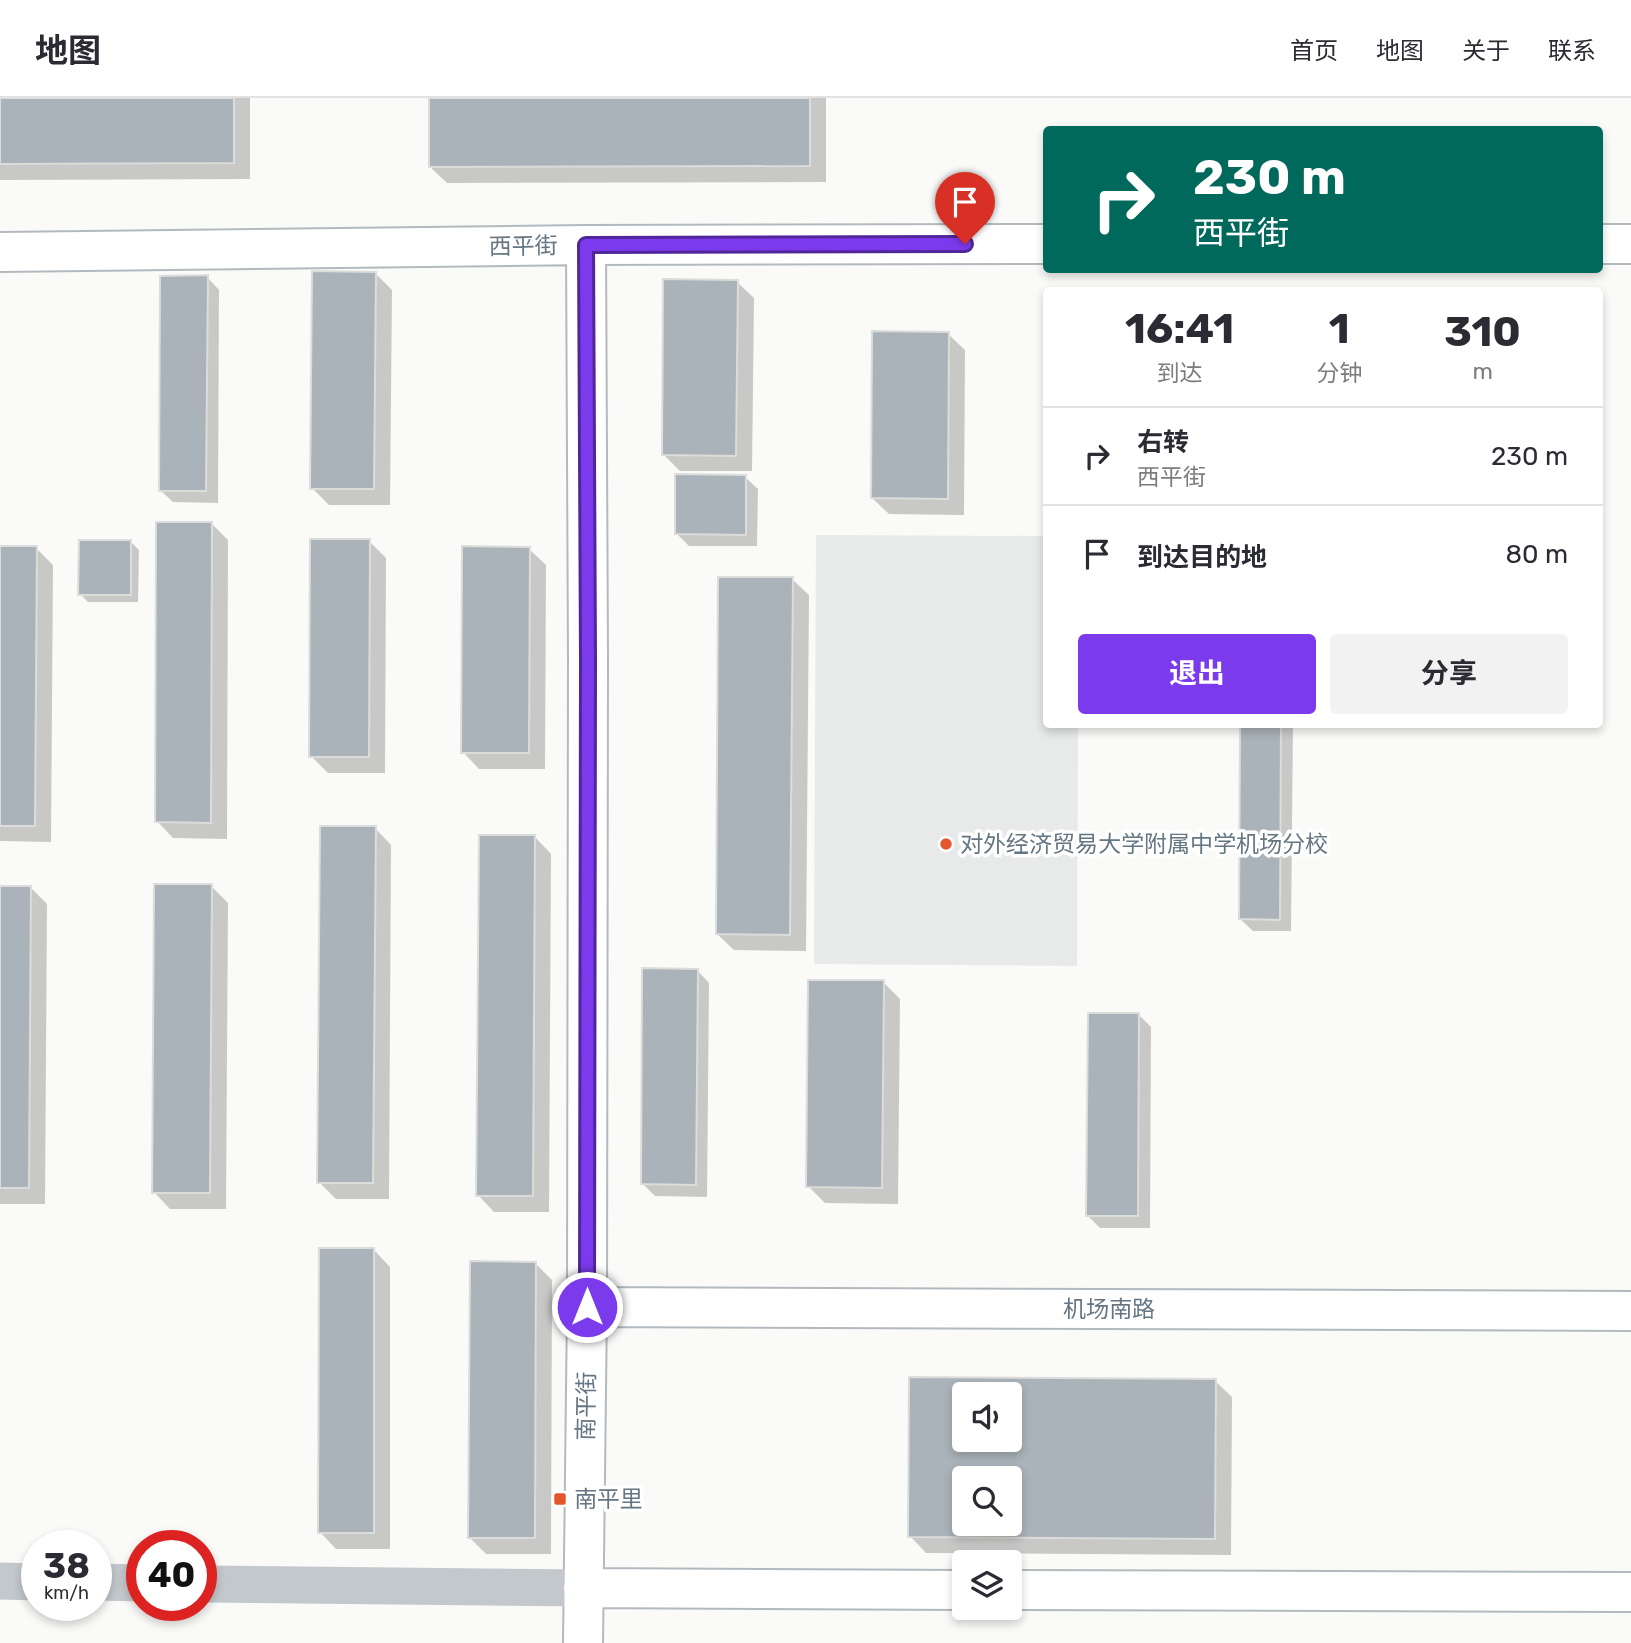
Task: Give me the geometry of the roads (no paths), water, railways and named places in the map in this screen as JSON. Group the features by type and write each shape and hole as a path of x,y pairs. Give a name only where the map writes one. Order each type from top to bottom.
{"street":[{"name":"西平街","path":"0,252 586,245 1043,244"},
{"path":"1603,244 1631,244"},
{"name":"南平街","path":"583,1643 587,1307 586,245"},
{"name":"机场南路","path":"587,1307 1631,1311"},
{"path":"0,1581 21,1582"},
{"path":"217,1584 952,1590"},
{"path":"1022,1590 1631,1592"}],"place":[{"name":"对外经济贸易大学附属中学机场分校","path":"946,844"},
{"name":"南平里","path":"560,1499"}]}
